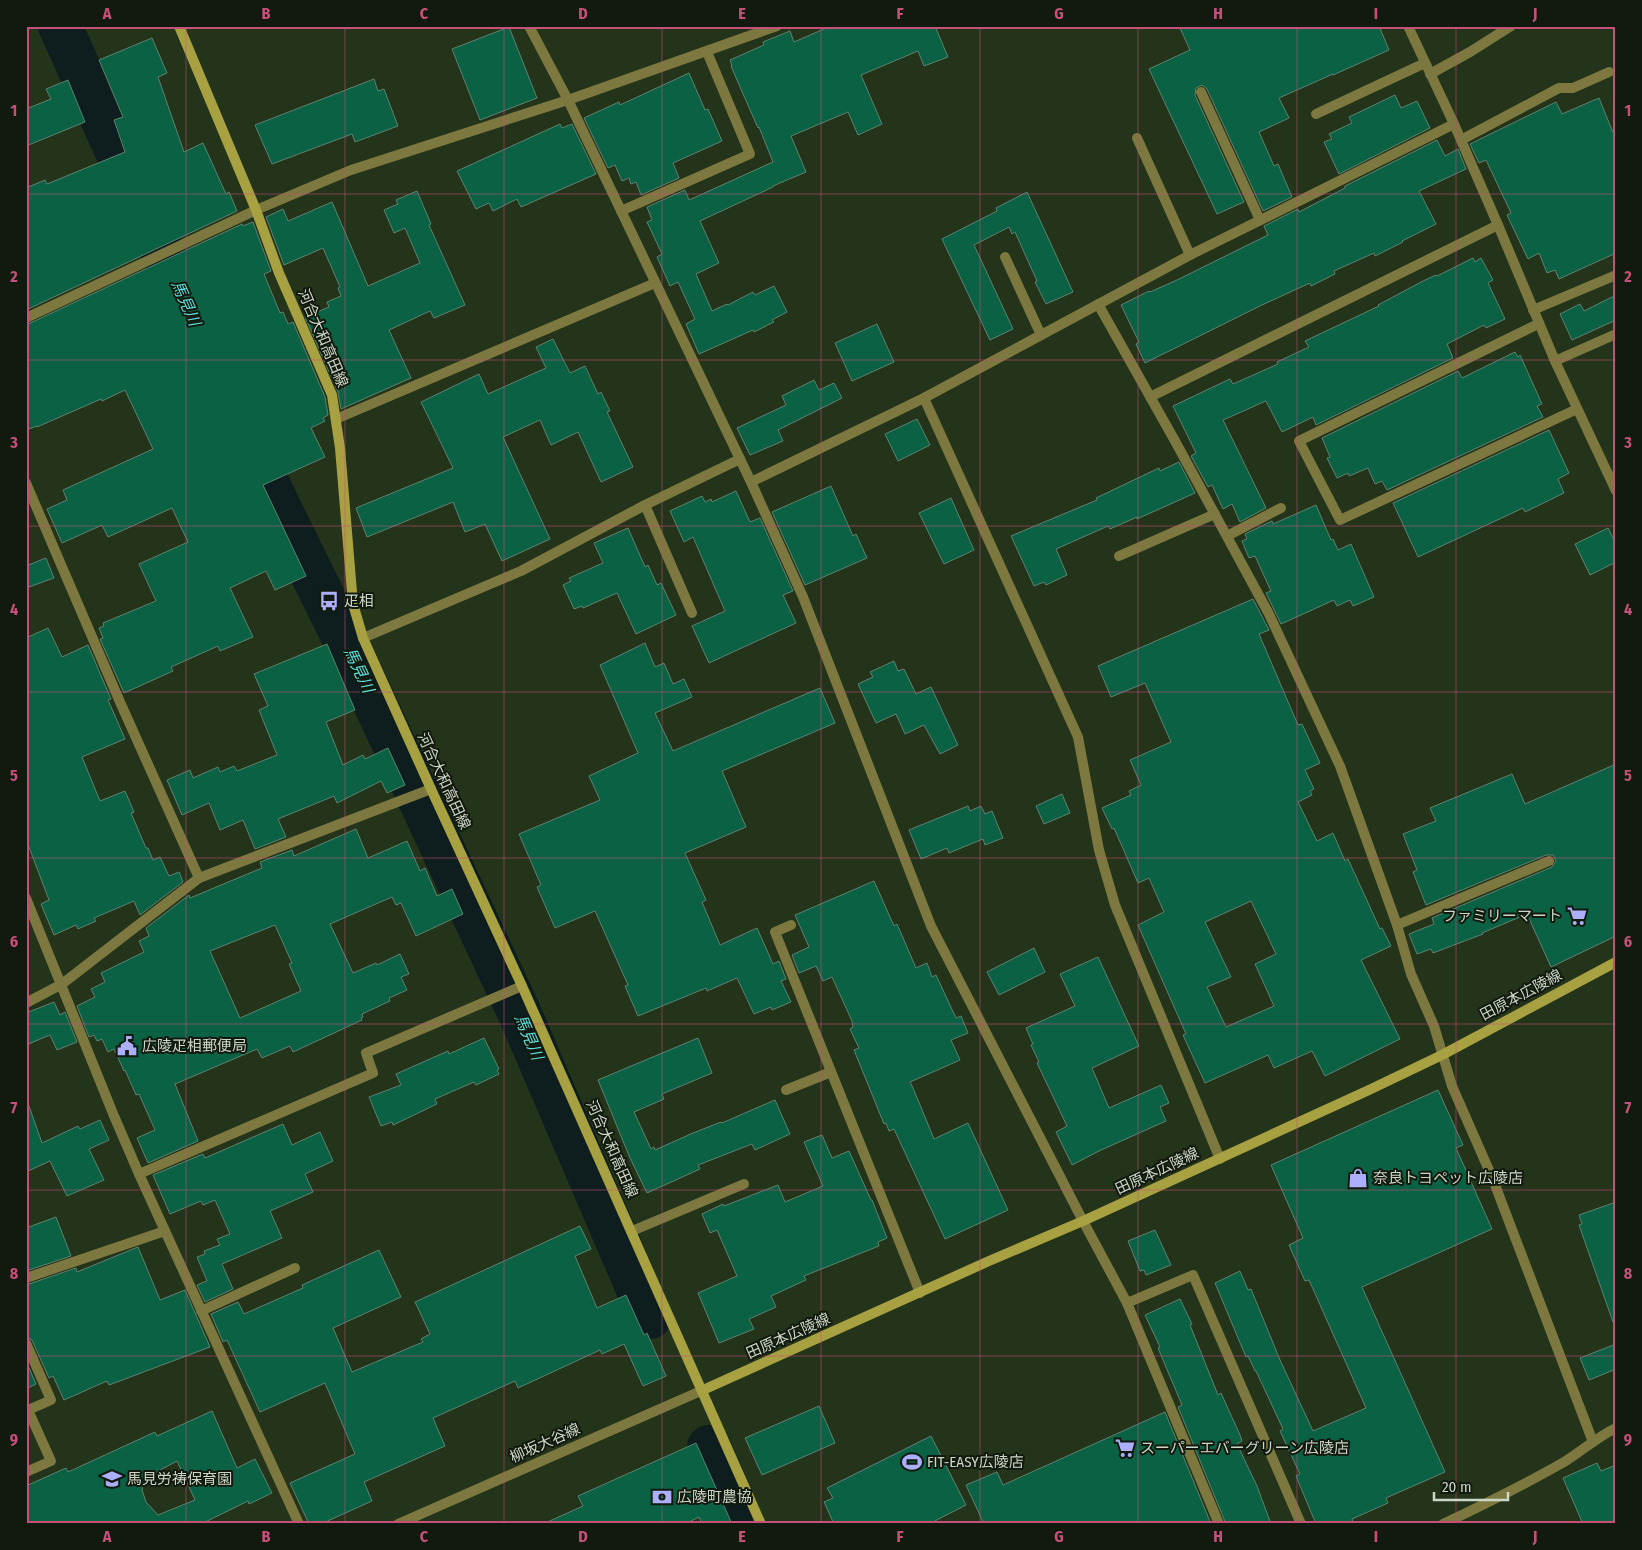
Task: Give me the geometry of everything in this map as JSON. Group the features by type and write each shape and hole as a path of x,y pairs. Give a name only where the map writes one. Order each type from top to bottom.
{"main road":[{"name":"河合大和高田線","path":"179,26 256,210 279,273 332,395 340,448 354,604 363,638 522,986 762,1524"},
{"name":"田原本広陵線","path":"703,1390 989,1260 1083,1221 1220,1159 1442,1055 1616,962"}],"street":[{"path":"529,26 568,100 751,482 803,597 931,926 1127,1303 1220,1524"},
{"path":"26,318 256,210 352,170 568,100 777,26"},
{"path":"1408,26 1454,124 1576,409 1616,491"},
{"path":"1430,74 1511,26"},
{"path":"621,211 750,154 707,52"},
{"path":"1316,114 1425,63"},
{"path":"1461,140 1559,88 1573,88 1609,72"},
{"path":"1201,92 1260,220"},
{"path":"751,482 924,398 1190,255 1454,124"},
{"path":"1136,138 1190,255"},
{"path":"1150,397 1498,225"},
{"path":"1005,256 1041,335"},
{"path":"1533,310 1616,275"},
{"path":"336,419 655,283"},
{"path":"1098,304 1268,612 1340,766 1397,925 1411,974 1434,1026 1452,1086 1492,1177 1593,1442"},
{"path":"1538,324 1299,441 1340,520 1576,409"},
{"path":"1555,361 1616,334"},
{"path":"924,398 1078,737 1099,850 1115,905 1220,1159"},
{"path":"363,638 521,571 645,505 740,459"},
{"path":"26,483 199,878"},
{"path":"645,505 692,613"},
{"path":"1226,536 1281,508"},
{"path":"1120,556 1215,514"},
{"path":"26,1003 62,984 199,878 431,789"},
{"path":"1397,925 1549,862"},
{"path":"26,898 139,1174 299,1524"},
{"path":"791,926 775,932 920,1293"},
{"path":"139,1174 373,1074 366,1053 522,986"},
{"path":"786,1090 831,1072"},
{"path":"632,1231 744,1184"},
{"path":"26,1278 165,1231"},
{"path":"201,1311 295,1268"},
{"path":"1127,1303 1193,1276 1301,1524"},
{"path":"26,1344 51,1400 28,1410 51,1460 26,1472"},
{"name":"柳坂大谷線","path":"398,1524 703,1390"},
{"path":"1443,1524 1519,1488 1577,1454 1603,1434 1616,1428"}],"building":[{"path":"831,26 935,26 948,57 924,66 918,51 861,75 882,124 858,135 848,112 791,136 806,172 700,221 719,263 696,274 712,311 753,292 755,295 774,286 787,312 772,320 774,322 754,332 753,330 699,354 686,324 695,319 678,282 670,286 657,257 662,254 647,222 652,220 647,207 685,190 689,200 773,162 730,60 764,45 763,42 790,31 794,42"},
{"path":"1179,26 1379,26 1389,50 1279,98 1289,118 1259,132 1274,166 1278,164 1292,197 1263,211 1207,89 1202,85 1196,88 1195,95 1244,202 1217,214 1149,69 1190,50"},
{"path":"509,27 537,98 480,120 452,49"},
{"path":"152,38 167,73 158,77 184,152 203,143 226,194 229,192 237,211 26,310 26,188 45,180 47,184 125,152 114,120 123,117 99,60"},
{"path":"689,73 705,110 708,109 722,141 673,163 679,178 641,195 636,182 631,184 629,178 622,181 615,165 608,168 584,118 619,102 620,105"},
{"path":"374,79 378,91 384,89 398,126 355,142 352,134 272,164 255,125"},
{"path":"68,80 85,122 26,146 26,109 51,99 46,89"},
{"path":"1395,95 1401,108 1417,101 1430,128 1339,174 1324,142 1332,139 1329,134 1352,123 1349,117"},
{"path":"1599,98 1616,140 1616,253 1559,279 1555,270 1547,273 1539,253 1528,259 1507,215 1511,213 1486,160 1479,163 1470,144 1556,102 1562,114"},
{"path":"560,124 562,128 572,124 596,174 521,207 517,199 493,211 489,203 476,209 457,171"},
{"path":"1437,140 1445,156 1458,149 1466,169 1419,191 1436,224 1375,256 1374,253 1334,271 1335,274 1311,286 1310,283 1262,305 1145,363 1136,344 1139,342 1121,305 1177,280 1268,235 1264,226 1298,209 1299,212 1345,188 1345,186"},
{"path":"417,191 431,224 429,225 465,305 434,318 430,311 389,330 411,378 341,409 338,392 305,317 329,307 327,302 341,296 338,288 340,287 323,248 284,265 266,217 283,209 288,221 332,202 368,286 420,263 405,228 394,233 384,210 398,204 396,200"},
{"path":"1027,192 1073,292 1046,304 1015,232 1012,234 1009,227 974,245 1013,329 990,340 942,239 997,211 996,208"},
{"path":"253,222 271,271 264,274 280,313 283,312 288,324 293,322 325,397 328,415 323,418 325,421 311,428 325,457 263,485 306,576 275,590 266,571 230,588 253,637 220,651 218,646 171,667 173,671 124,693 100,639 103,638 99,628 104,626 103,623 156,601 139,564 188,542 172,508 108,537 102,525 62,543 47,509 67,500 63,490 153,449 125,390 102,401 101,399 26,430 26,325 242,224 243,226"},
{"path":"1473,258 1475,262 1481,258 1493,280 1488,283 1505,319 1486,328 1484,325 1447,344 1453,358 1316,425 1313,417 1282,432 1266,401 1223,420 1266,508 1240,522 1232,504 1223,509 1212,485 1208,487 1191,456 1196,453 1173,406 1230,379 1233,384 1278,364 1277,362 1309,347 1305,341 1379,306 1423,281"},
{"path":"1616,295 1616,320 1572,340 1560,314 1580,304 1584,311"},
{"path":"877,324 894,362 852,381 835,343"},
{"path":"553,339 570,373 585,366 598,394 601,392 610,411 607,412 633,467 601,482 578,432 551,445 540,420 503,437 550,539 502,561 485,524 465,532 453,502 367,537 356,508 453,468 421,402 479,374 488,394 546,368 536,347"},
{"path":"1515,352 1518,357 1520,355 1542,404 1537,406 1543,417 1387,490 1382,481 1375,484 1368,468 1349,476 1348,473 1337,478 1327,458 1330,457 1322,438 1458,371 1462,378"},
{"path":"814,380 819,390 834,383 842,398 778,430 783,441 750,455 737,428 786,405 782,396"},
{"path":"917,419 930,445 898,461 885,434"},
{"path":"1549,430 1569,473 1558,479 1564,493 1525,512 1523,508 1418,557 1393,503"},
{"path":"1179,462 1195,493 1137,519 1137,517 1110,529 1108,526 1056,549 1067,575 1046,585 1044,582 1034,586 1011,536 1097,500 1096,498 1159,468 1160,471"},
{"path":"831,486 853,536 856,534 867,558 805,585 772,512"},
{"path":"736,491 750,522 760,518 793,591 783,595 796,623 709,663 692,626 725,611 693,537 684,542 670,511 702,496 705,502 711,499 712,502"},
{"path":"951,498 974,550 944,564 919,513"},
{"path":"1316,505 1331,540 1333,539 1338,550 1351,544 1374,597 1353,606 1350,600 1337,606 1334,600 1281,624 1266,593 1271,591 1255,556 1249,558 1242,541 1247,539 1245,534 1272,521 1273,524"},
{"path":"628,528 645,567 648,565 657,585 661,583 676,615 636,634 617,593 583,608 582,606 574,609 563,585 571,581 569,578 603,563 594,543"},
{"path":"1608,528 1616,544 1616,562 1590,575 1575,544"},
{"path":"46,558 54,578 26,588 26,566"},
{"path":"1253,599 1269,630 1259,634 1298,725 1302,724 1320,763 1305,770 1314,789 1310,791 1312,795 1298,802 1317,841 1333,833 1345,861 1348,859 1380,929 1382,928 1391,946 1361,960 1400,1039 1325,1076 1312,1051 1274,1068 1268,1055 1205,1083 1183,1035 1186,1034 1138,925 1164,912 1149,878 1138,883 1114,828 1112,829 1102,808 1131,795 1129,791 1141,785 1130,760 1171,742 1145,683 1111,697 1098,666","holes":["1251,901 1276,954 1255,964 1274,1006 1226,1027 1207,987 1231,977 1205,922"]},
{"path":"48,628 62,657 88,645 111,699 108,700 125,739 82,757 100,801 125,791 134,812 131,813 153,860 160,857 169,876 179,872 183,882 140,915 134,901 94,918 96,921 78,929 76,925 54,935 41,904 49,900 26,839 26,638"},
{"path":"645,643 655,667 664,663 673,684 684,679 692,697 655,713 673,751 820,688 835,723 722,771 746,827 685,853 706,900 702,902 720,945 757,928 773,964 779,961 786,979 781,981 791,1002 772,1010 771,1007 754,1014 737,978 707,991 706,988 638,1016 625,986 628,985 595,911 555,928 537,887 541,885 519,834 600,800 589,776 638,753 600,665"},
{"path":"327,644 355,710 326,722 343,765 363,755 365,759 388,748 405,785 387,793 381,781 337,803 334,796 278,819 286,837 255,849 243,820 220,830 209,803 182,815 167,780 190,770 193,778 218,767 220,772 234,766 237,771 277,755 259,710 268,706 254,674"},
{"path":"894,661 898,671 904,669 916,694 931,687 958,745 940,754 924,725 905,734 896,714 876,723 858,684 873,677 870,672"},
{"path":"1616,764 1616,936 1551,967 1527,914 1483,934 1433,953 1431,949 1417,954 1409,934 1434,924 1432,918 1552,867 1556,861 1553,855 1546,855 1426,905 1413,872 1417,870 1403,834 1436,821 1430,808 1512,774 1525,804"},
{"path":"1062,794 1070,813 1044,824 1036,806"},
{"path":"968,806 970,811 981,806 985,814 992,811 1003,838 985,845 983,839 949,853 947,848 921,859 909,830"},
{"path":"356,829 368,858 407,841 420,871 425,868 437,896 452,889 463,914 416,936 401,903 396,905 392,897 330,924 353,973 376,963 377,965 400,954 409,974 401,977 407,990 389,998 390,1001 362,1014 362,1020 293,1052 290,1046 262,1058 257,1049 175,1084 198,1141 148,1163 137,1138 155,1130 139,1094 136,1095 114,1049 108,1052 102,1039 97,1041 94,1035 89,1037 77,1006 95,997 91,989 105,982 101,973 144,952 139,941 149,936 146,928 189,895 190,898 262,868 260,862 292,850 294,856","holes":["275,925 292,963 289,964 301,991 240,1018 210,951"]},
{"path":"874,881 894,926 897,924 916,968 927,963 932,977 936,975 956,1018 961,1016 968,1033 951,1040 960,1060 910,1082 934,1139 968,1123 1008,1210 945,1239 894,1129 889,1131 886,1123 884,1124 854,1050 859,1048 850,1029 853,1027 852,1021 832,977 823,981 816,966 799,973 792,955 809,947 795,915"},
{"path":"1034,948 1045,972 999,995 987,972"},
{"path":"1098,957 1139,1046 1092,1068 1109,1108 1161,1085 1169,1103 1160,1107 1166,1121 1072,1165 1056,1132 1067,1126 1037,1063 1039,1062 1026,1028 1075,1006 1060,974"},
{"path":"54,1002 60,1015 65,1012 77,1042 57,1050 50,1035 26,1045 26,1013"},
{"path":"484,1038 499,1069 497,1070 499,1074 476,1085 474,1082 435,1099 437,1104 393,1125 392,1122 381,1126 369,1097 401,1085 396,1074 448,1051 449,1054"},
{"path":"698,1038 712,1073 662,1094 664,1099 634,1112 651,1149 654,1147 655,1150 775,1100 790,1134 755,1150 752,1144 698,1165 700,1169 647,1193 630,1158 598,1080"},
{"path":"1438,1090 1463,1145 1456,1148 1492,1229 1362,1287 1445,1472 1386,1498 1388,1503 1352,1519 1354,1524 1316,1524 1296,1476 1300,1474 1280,1431 1283,1429 1256,1371 1248,1356 1246,1357 1215,1283 1240,1271 1248,1290 1251,1289 1280,1360 1313,1431 1366,1408 1309,1280 1305,1281 1289,1245 1303,1238 1271,1165"},
{"path":"26,1106 29,1106 42,1143 78,1126 80,1129 100,1120 109,1140 89,1149 104,1180 67,1196 50,1161 26,1172"},
{"path":"283,1124 292,1145 320,1132 333,1161 305,1174 313,1192 270,1211 282,1238 222,1264 233,1289 205,1302 197,1285 207,1281 197,1257 205,1254 204,1251 220,1245 217,1239 230,1234 215,1200 203,1205 201,1201 170,1214 153,1175 203,1154 205,1158"},
{"path":"822,1135 832,1158 849,1151 887,1238 878,1242 879,1246 804,1276 806,1280 771,1296 776,1307 749,1319 754,1329 719,1343 698,1293 737,1276 717,1230 710,1233 702,1214 723,1204 724,1206 778,1185 785,1202 823,1186 804,1142"},
{"path":"1616,1202 1616,1321 1613,1322 1579,1225 1582,1224 1579,1215"},
{"path":"56,1217 71,1256 26,1271 26,1228"},
{"path":"580,1226 591,1249 575,1256 597,1308 626,1295 644,1335 647,1333 666,1376 643,1386 624,1344 602,1354 600,1350 518,1388 515,1381 433,1418 445,1446 364,1482 372,1501 321,1524 309,1524 290,1483 355,1454 325,1383 260,1412 227,1340 223,1342 211,1314 238,1302 244,1314 303,1288 302,1285 379,1250 401,1297 333,1328 352,1372 423,1342 421,1339 430,1334 415,1302"},
{"path":"1155,1230 1171,1265 1146,1275 1144,1270 1140,1271 1128,1241"},
{"path":"138,1247 160,1300 185,1290 210,1347 109,1385 107,1381 64,1400 53,1376 49,1378 32,1340 26,1336 26,1285 76,1268 77,1272"},
{"path":"1180,1299 1192,1324 1190,1325 1218,1395 1221,1393 1240,1435 1242,1441 1237,1444 1257,1486 1271,1524 1226,1524 1178,1407 1182,1405 1158,1348 1160,1347 1145,1315"},
{"path":"1616,1344 1616,1369 1589,1380 1580,1358"},
{"path":"26,1361 36,1384 26,1389"},
{"path":"819,1406 835,1443 762,1475 745,1438"},
{"path":"212,1411 237,1468 255,1459 272,1493 249,1504 248,1501 201,1524 30,1524 26,1515 26,1486 66,1468 68,1472 155,1432 157,1436","holes":["177,1461 195,1500 158,1515 146,1502 142,1490 145,1478"]},
{"name":"スーパーエバーグリーン広陵店","path":"1165,1412 1211,1524 984,1524 966,1485 997,1472 1003,1485"},
{"name":"FIT-EASY広陵店","path":"931,1436 966,1505 929,1524 834,1524 824,1502 833,1498 827,1488"},
{"path":"696,1443 732,1524 702,1524 699,1517 685,1524 543,1524 583,1506 578,1496"},
{"path":"1597,1463 1601,1471 1616,1465 1616,1524 1583,1524 1563,1478"}],"waterway":[{"name":"馬見川","path":"60,26 186,304"},
{"name":"馬見川","path":"243,429 276,501 356,663 520,1014 650,1317"},
{"name":"馬見川","path":"709,1447 742,1524"}],"place":[{"name":"疋相","path":"329,601"},
{"name":"ファミリーマート","path":"1577,916"},
{"name":"広陵疋相郵便局","path":"127,1046"},
{"name":"奈良トヨペット広陵店","path":"1358,1178"},
{"name":"スーパーエバーグリーン広陵店","path":"1125,1448"},
{"name":"FIT-EASY広陵店","path":"912,1462"},
{"name":"馬見労祷保育園","path":"112,1479"},
{"name":"広陵町農協","path":"662,1497"}]}
